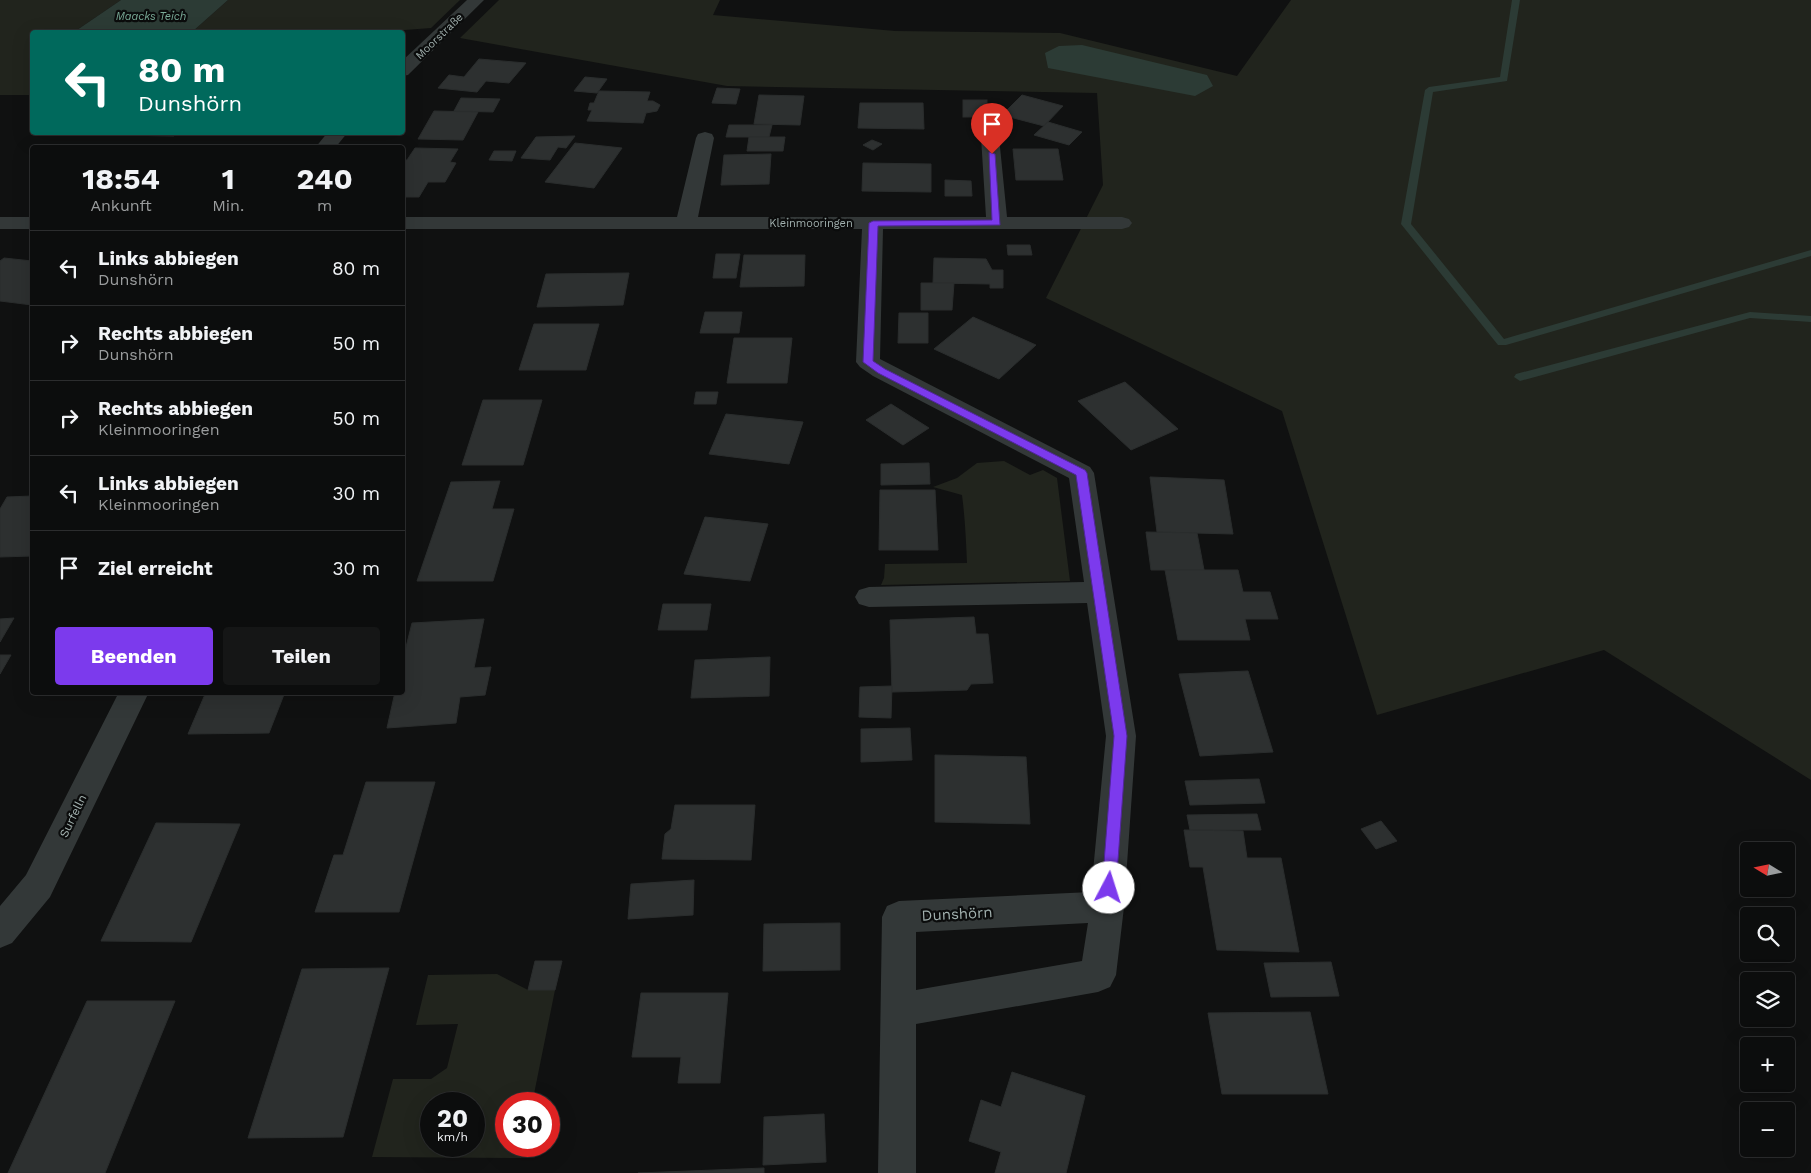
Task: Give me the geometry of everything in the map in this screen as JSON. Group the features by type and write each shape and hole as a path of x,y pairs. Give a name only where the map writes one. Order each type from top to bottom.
{"street":[{"name":"Moorstraße","path":"405,68 476,0"},
{"path":"327,145 336,135"},
{"path":"990,137 997,223"},
{"path":"686,223 705,138"},
{"path":"0,223 30,223"},
{"name":"Kleinmooringen","path":"405,223 1122,223"},
{"path":"873,223 868,362 881,371 1081,473 1121,736 1108,907 1098,975 898,1010"},
{"path":"869,597 1099,592"},
{"name":"Surfelln","path":"0,932 38,886 133,695"},
{"name":"Dunshörn","path":"897,1173 899,917 1108,907"}],"shaded area":[{"path":"0,0 121,0 77,30 30,30 30,95 0,95"},
{"path":"228,0 460,0 431,28 404,30 194,30"},
{"path":"499,0 720,0 713,15 895,31 1060,33 1237,76 1291,0 1811,0 1811,780 1604,650 1377,715 1282,411 1046,298 1103,185 1097,93 727,86 460,38"},
{"path":"1004,461 1030,475 1043,470 1057,478 1070,581 881,585 884,578 885,564 967,563 962,495 933,487 957,478 977,463"},
{"path":"497,974 528,990 555,990 534,1092 495,1092 495,1157 521,1158 372,1157 393,1079 431,1079 447,1068 458,1024 416,1025 428,975"}],"water":[{"name":"Maacks Teich","path":"121,0 228,0 194,30 77,30"},
{"path":"1082,45 1207,75 1213,86 1195,96 1048,68 1045,53 1059,46"}],"building":[{"path":"479,59 526,63 509,83 486,81 477,92 438,88 449,75 464,77"},
{"path":"585,77 607,79 597,93 574,91"},
{"path":"717,88 740,89 736,104 712,103"},
{"path":"599,91 650,92 647,101 653,101 660,105 657,111 646,113 643,123 587,121 592,110 588,110 590,103 594,103"},
{"path":"759,95 804,96 800,125 754,124"},
{"path":"1022,95 1063,106 1044,126 1002,115"},
{"path":"461,98 500,99 493,112 454,111"},
{"path":"963,100 987,100 987,117 963,117"},
{"path":"860,103 923,103 924,129 858,128"},
{"path":"434,111 478,112 463,140 418,139"},
{"path":"1048,122 1082,132 1069,145 1034,135"},
{"path":"729,125 772,125 769,137 726,137"},
{"path":"120,135 175,135 174,136"},
{"path":"575,136 566,148 558,147 550,160 521,158 536,137"},
{"path":"749,137 785,137 783,151 747,151"},
{"path":"872,140 882,144 873,150 863,145"},
{"path":"575,143 622,148 594,188 545,182"},
{"path":"415,148 458,149 450,162 456,163 445,182 428,182 419,197 405,197 405,160 407,160"},
{"path":"1013,149 1058,149 1063,180 1016,180"},
{"path":"494,151 516,151 512,161 489,160"},
{"path":"771,154 769,184 721,185 724,155"},
{"path":"863,163 931,164 931,192 862,191"},
{"path":"945,180 971,181 972,196 945,196"},
{"path":"1007,245 1030,245 1032,255 1008,255"},
{"path":"716,254 740,254 736,278 713,278"},
{"path":"744,255 805,255 804,286 740,287"},
{"path":"4,258 30,261 30,305 0,301 0,261"},
{"path":"934,258 986,259 992,270 1003,270 1003,288 990,288 990,284 933,283"},
{"path":"629,273 623,305 537,307 546,274"},
{"path":"921,283 954,283 952,310 921,310"},
{"path":"705,312 742,312 739,333 700,333"},
{"path":"899,313 928,313 928,343 898,343"},
{"path":"973,317 1036,345 999,379 934,349"},
{"path":"534,324 599,324 586,370 519,370"},
{"path":"734,338 792,338 787,383 727,383"},
{"path":"1125,382 1178,429 1131,450 1078,401"},
{"path":"696,392 718,392 716,404 694,404"},
{"path":"483,400 542,400 523,465 462,465"},
{"path":"891,404 929,428 903,445 866,420"},
{"path":"726,414 803,422 789,464 709,454"},
{"path":"929,463 930,484 881,485 881,464"},
{"path":"1150,477 1224,480 1233,534 1157,532"},
{"path":"500,481 492,509 514,509 493,581 417,581 451,482"},
{"path":"880,490 935,490 938,550 879,550"},
{"path":"30,496 30,556 0,557 0,509 7,497"},
{"path":"705,517 768,524 750,581 684,574"},
{"path":"1146,532 1197,533 1204,570 1151,570"},
{"path":"1165,570 1238,570 1243,592 1270,592 1278,619 1245,619 1250,640 1178,640"},
{"path":"663,604 711,604 707,630 658,630"},
{"path":"974,617 976,634 988,634 993,683 971,684 967,690 892,692 890,620"},
{"path":"14,618 0,642 0,619"},
{"path":"484,619 474,668 491,667 485,695 460,697 456,723 387,728 394,695 405,695 405,651 412,623"},
{"path":"0,655 11,655 0,674"},
{"path":"770,657 769,696 691,698 695,660"},
{"path":"1248,671 1273,752 1200,756 1179,674"},
{"path":"892,686 891,718 859,717 860,687"},
{"path":"205,695 284,695 269,733 188,734"},
{"path":"910,728 912,760 861,762 861,729"},
{"path":"935,755 1026,757 1030,824 935,822"},
{"path":"1259,779 1265,803 1190,805 1185,781"},
{"path":"366,782 435,782 399,912 315,912 334,855 343,855"},
{"path":"675,805 755,805 751,860 662,859 665,834 671,829"},
{"path":"1257,814 1261,830 1190,830 1187,815"},
{"path":"1381,821 1397,841 1376,849 1361,829"},
{"path":"156,823 240,824 191,942 101,941"},
{"path":"1184,830 1243,831 1247,858 1281,858 1299,952 1217,950 1203,867 1190,867"},
{"path":"694,880 693,915 628,919 631,884"},
{"path":"840,923 840,970 763,971 764,924"},
{"path":"535,961 562,961 555,990 528,990"},
{"path":"1331,962 1339,996 1271,997 1264,963"},
{"path":"389,968 343,1137 248,1138 302,969"},
{"path":"641,993 728,993 720,1083 678,1083 681,1057 632,1057"},
{"path":"87,1001 175,1001 105,1173 8,1173"},
{"path":"1310,1012 1328,1094 1222,1094 1208,1013"},
{"path":"1012,1072 1085,1096 1066,1173 995,1173 1001,1152 969,1141 981,1100 1001,1107"},
{"path":"824,1114 826,1162 763,1165 764,1117"},
{"path":"764,1168 764,1173 638,1173"}],"waterway":[{"path":"1516,0 1504,79 1429,90 1406,224 1502,343 1811,253"},
{"path":"1520,377 1750,315 1811,319"}],"route":[{"path":"992,154 997,223 873,223 868,362 881,371 1081,473 1121,736 1109,888"}]}
